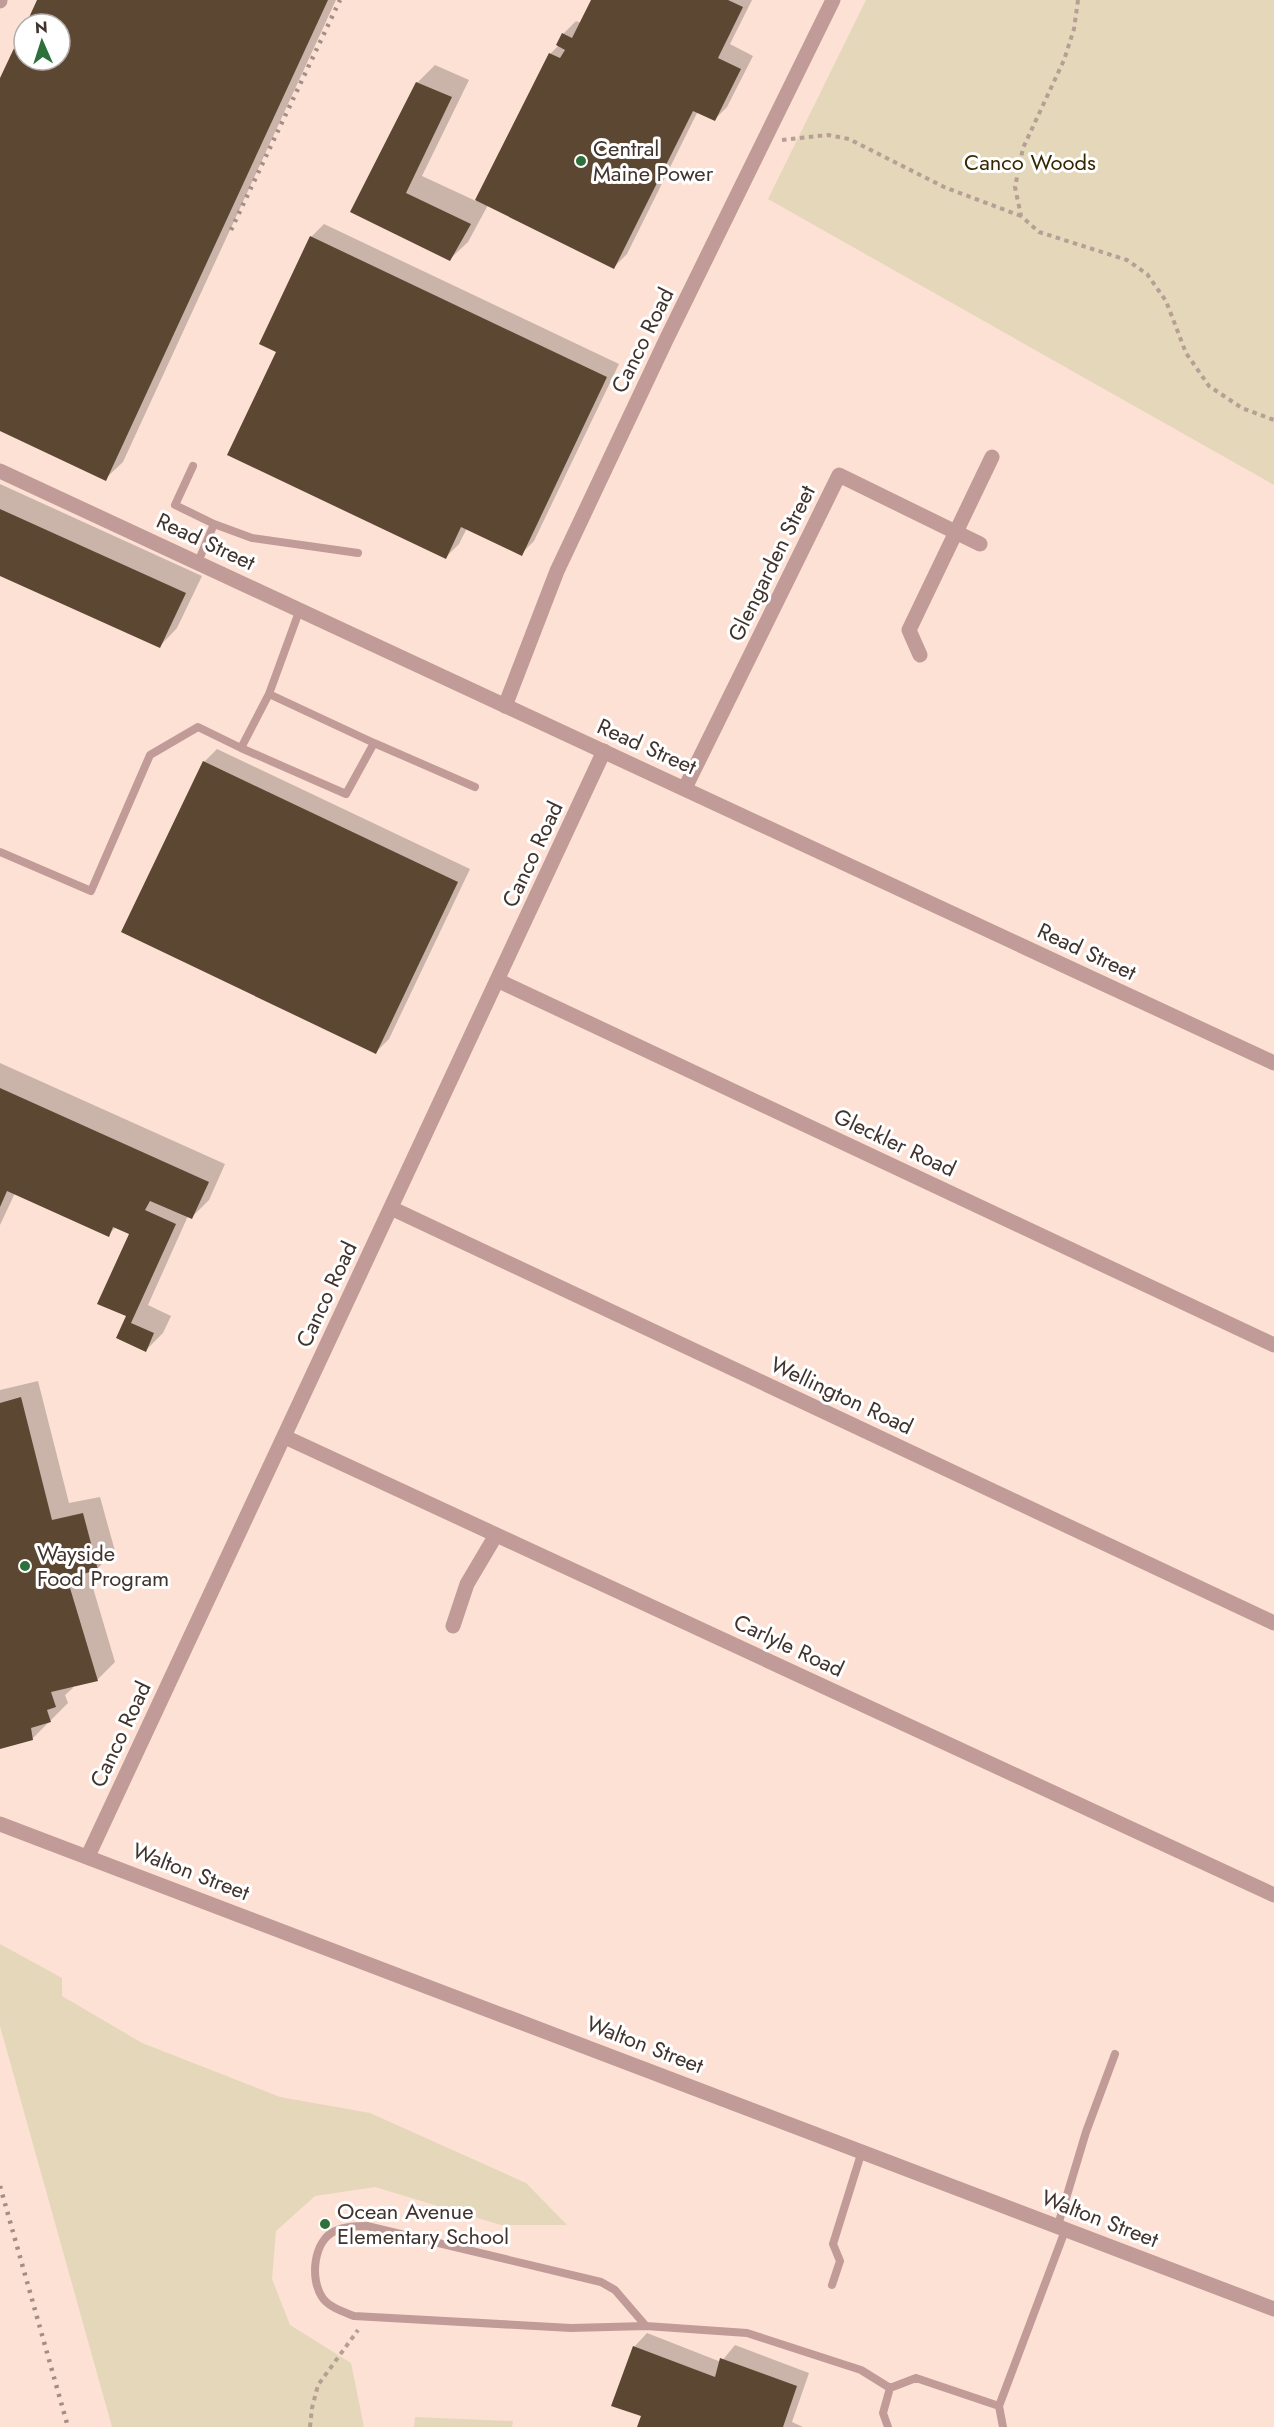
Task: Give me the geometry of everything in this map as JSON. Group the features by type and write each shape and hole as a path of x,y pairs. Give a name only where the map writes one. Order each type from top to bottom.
{"street":[{"name":"Canco Road","path":"506,706 557,571 666,340 833,0"},
{"path":"920,655 909,630 992,458"},
{"name":"Read Street","path":"0,471 1274,1063"},
{"name":"Glengarden Street","path":"685,788 839,475 956,531"},
{"path":"956,531 980,544"},
{"name":"Canco Road","path":"88,1856 604,751"},
{"name":"Gleckler Road","path":"497,980 1274,1345"},
{"name":"Wellington Road","path":"391,1208 1274,1623"},
{"name":"Carlyle Road","path":"285,1437 1274,1895"},
{"path":"453,1626 467,1584 496,1535"},
{"name":"Walton Street","path":"0,1824 1274,2309"}],"lane":[{"path":"193,466 175,504 214,524 252,538 358,553"},
{"path":"198,562 214,524"},
{"path":"242,748 269,694 300,609"},
{"path":"269,694 475,787"},
{"path":"0,852 91,891 150,755 198,727 346,794 374,743"},
{"path":"1003,2427 999,2406 1062,2227 1086,2132 1114,2054"},
{"path":"832,2285 840,2261 832,2244 862,2151"},
{"path":"646,2326 615,2290 601,2282 367,2226 351,2226 333,2231 320,2246 315,2264 316,2284 323,2299 354,2316 570,2328 646,2326 747,2333 861,2370 890,2388"},
{"path":"890,2388 916,2378 999,2406"},
{"path":"888,2427 883,2413 890,2388"}],"path":[{"path":"1022,216 1015,187 1023,148 1064,60 1074,29 1078,0"},
{"path":"763,142 828,135 849,139 944,187 1022,216 1039,232 1128,260 1147,274 1166,301 1186,353 1209,386 1242,408 1274,420"},
{"path":"310,2427 318,2385 359,2330"}],"green space":[{"name":"Canco Woods","path":"866,0 1274,0 1274,485 768,199"},
{"path":"0,1944 62,1978 62,1996 142,2043 280,2097 370,2113 526,2183 567,2225 501,2225 375,2187 315,2196 276,2231 272,2279 290,2325 351,2363 364,2427 112,2427 0,2026"},
{"path":"415,2417 513,2421 512,2427 414,2427"}],"building":[{"path":"37,0 328,0 106,481 0,431 0,78 12,52 12,72 72,72 72,12 32,12"},
{"name":"Central Maine Power","path":"591,0 728,0 743,7 718,58 741,69 715,121 693,111 614,269 475,200 549,53 560,58 565,50 556,45 562,33 572,38"},
{"path":"416,82 452,97 406,193 471,224 450,261 350,212"},
{"path":"310,236 607,377 522,556 461,527 446,559 227,455 276,352 259,344"},
{"path":"0,509 186,593 160,648 0,576"},
{"path":"203,761 458,882 376,1054 121,932"},
{"path":"0,1088 209,1182 192,1219 150,1201 145,1210 176,1224 131,1323 154,1333 146,1352 116,1338 126,1316 97,1304 129,1234 113,1227 109,1237 7,1191 0,1207"},
{"path":"21,1397 52,1520 83,1513 98,1570 67,1578 98,1681 51,1692 56,1707 47,1710 51,1722 31,1728 33,1740 0,1749 0,1403"},
{"path":"633,2346 715,2377 720,2358 797,2386 783,2427 637,2427 641,2416 611,2406"}],"railway":[{"path":"231,230 340,0"},
{"path":"0,2186 68,2427"}],"place":[{"name":"Central Maine Power","path":"581,161"},
{"name":"Wayside Food Program","path":"25,1566"},
{"name":"Ocean Avenue Elementary School","path":"325,2224"}]}
